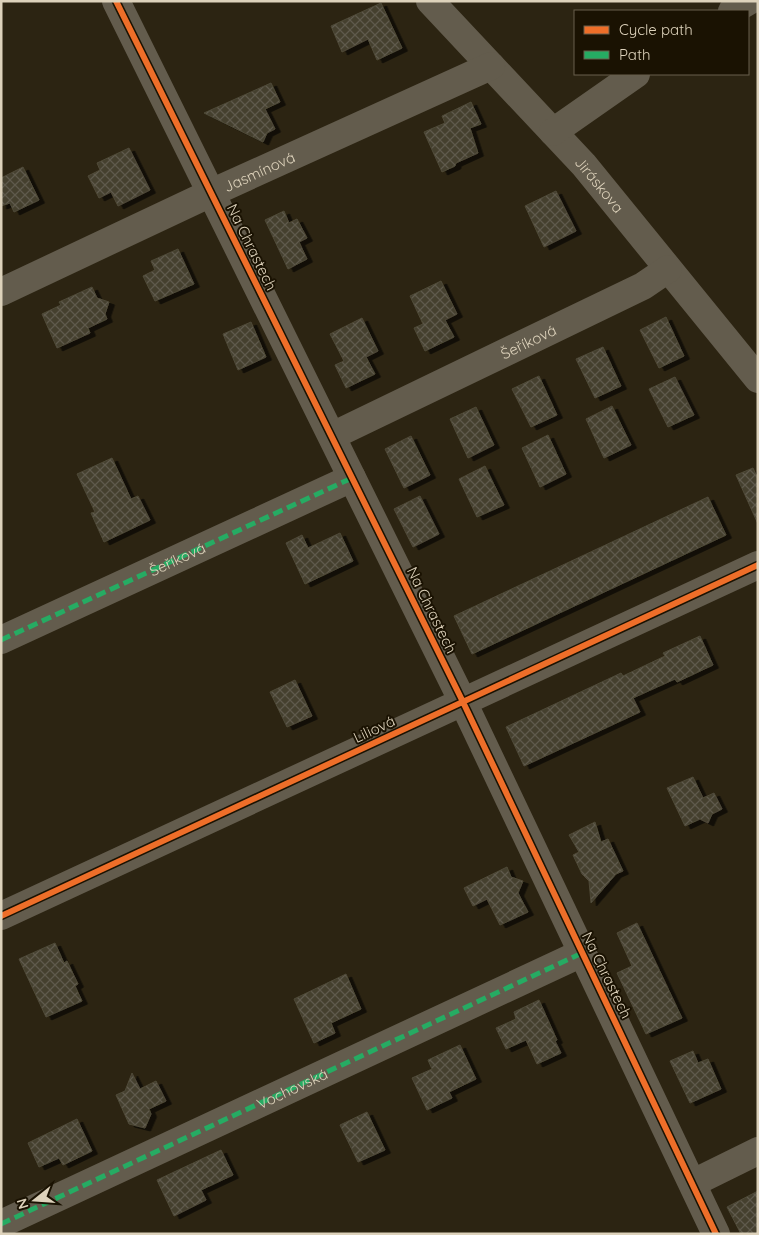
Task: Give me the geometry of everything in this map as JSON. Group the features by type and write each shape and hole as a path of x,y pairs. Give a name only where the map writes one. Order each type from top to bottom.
{"street":[{"name":"Na Chrastech","path":"116,1 463,702 693,1182 716,1234"},
{"name":"Jiráskova","path":"430,1 584,165 758,379"},
{"path":"734,10 748,1"},
{"name":"Jasmínová","path":"1,292 211,193 491,66"},
{"path":"553,132 635,75"},
{"name":"Šeříková","path":"332,436 643,286 668,269"},
{"name":"Šeříková","path":"1,640 352,478"},
{"name":"Liliová","path":"1,916 758,564"},
{"name":"Vochovská","path":"1,1224 582,953"},
{"path":"693,1182 758,1151"}],"building":[{"path":"381,3 402,48 377,60 368,39 342,52 331,26"},
{"path":"271,83 280,102 265,109 275,129 267,133 263,142 204,113"},
{"path":"471,102 481,124 470,128 478,153 442,172 424,132 445,123 442,116"},
{"path":"129,148 150,190 118,206 111,192 99,198 88,176 100,170 97,163"},
{"path":"23,167 39,200 14,212 10,203 1,206 1,178"},
{"path":"556,191 576,231 544,247 525,206"},
{"path":"284,211 289,223 297,219 307,238 299,242 307,259 288,269 265,220"},
{"path":"178,249 194,284 155,301 143,276 155,270 151,261"},
{"path":"441,281 457,314 445,320 454,337 425,351 414,328 423,324 410,296"},
{"path":"92,287 97,298 109,302 105,314 107,319 88,328 90,333 57,348 42,314 61,305 59,302"},
{"path":"666,317 684,356 659,368 640,330"},
{"path":"362,318 378,351 366,357 375,374 346,388 335,365 344,361 330,334"},
{"path":"251,322 266,357 238,370 223,334"},
{"path":"603,347 621,386 595,398 576,359"},
{"path":"539,376 557,415 531,427 512,389"},
{"path":"675,377 694,415 668,427 649,389"},
{"path":"612,406 631,445 604,458 586,419"},
{"path":"476,407 494,445 468,458 450,419"},
{"path":"548,435 566,474 540,487 522,448"},
{"path":"411,436 430,475 404,488 385,449"},
{"path":"112,458 131,499 138,496 150,520 104,542 91,513 95,512 77,474"},
{"path":"485,466 504,505 477,517 459,479"},
{"path":"753,468 758,479 758,524 736,475"},
{"path":"420,496 439,534 413,547 394,509"},
{"path":"708,497 726,535 472,654 454,616"},
{"path":"340,533 353,561 305,584 286,543 302,535 308,548"},
{"path":"700,636 713,665 677,682 675,679 633,698 640,712 524,766 506,727 621,673 623,676 665,656 663,653"},
{"path":"295,680 312,716 287,727 270,692"},
{"path":"693,777 703,798 714,793 722,809 712,814 708,823 700,819 685,826 667,788"},
{"path":"595,822 601,842 608,839 623,871 616,874 591,903 589,881 582,874 573,855 579,852 569,835"},
{"path":"507,867 511,877 523,881 518,893 528,912 500,925 487,899 473,906 464,888"},
{"path":"637,923 682,1018 646,1034 617,973 632,966 617,933"},
{"path":"55,943 64,963 67,961 78,984 75,986 82,1001 46,1017 19,959"},
{"path":"346,974 361,1009 331,1023 335,1033 314,1043 294,999"},
{"path":"539,1000 561,1053 537,1064 526,1040 506,1049 496,1028 516,1019 514,1012"},
{"path":"460,1045 476,1079 449,1092 452,1098 427,1110 412,1078 432,1069 428,1060"},
{"path":"693,1051 698,1063 708,1059 721,1089 690,1103 670,1061"},
{"path":"132,1073 140,1089 156,1081 166,1101 149,1109 151,1114 145,1128 129,1124 116,1095 125,1091"},
{"path":"367,1112 385,1150 358,1162 340,1125"},
{"path":"77,1119 92,1151 63,1165 59,1158 39,1167 28,1143"},
{"path":"221,1150 233,1175 201,1190 206,1200 174,1216 157,1180"},
{"path":"758,1191 758,1234 741,1234 727,1207"}],"marked path":[{"path":"1,640 352,478"},
{"path":"1,1224 582,953"}],"cycle path":[{"path":"116,1 463,702 716,1234"},
{"path":"1,916 758,565"}]}
